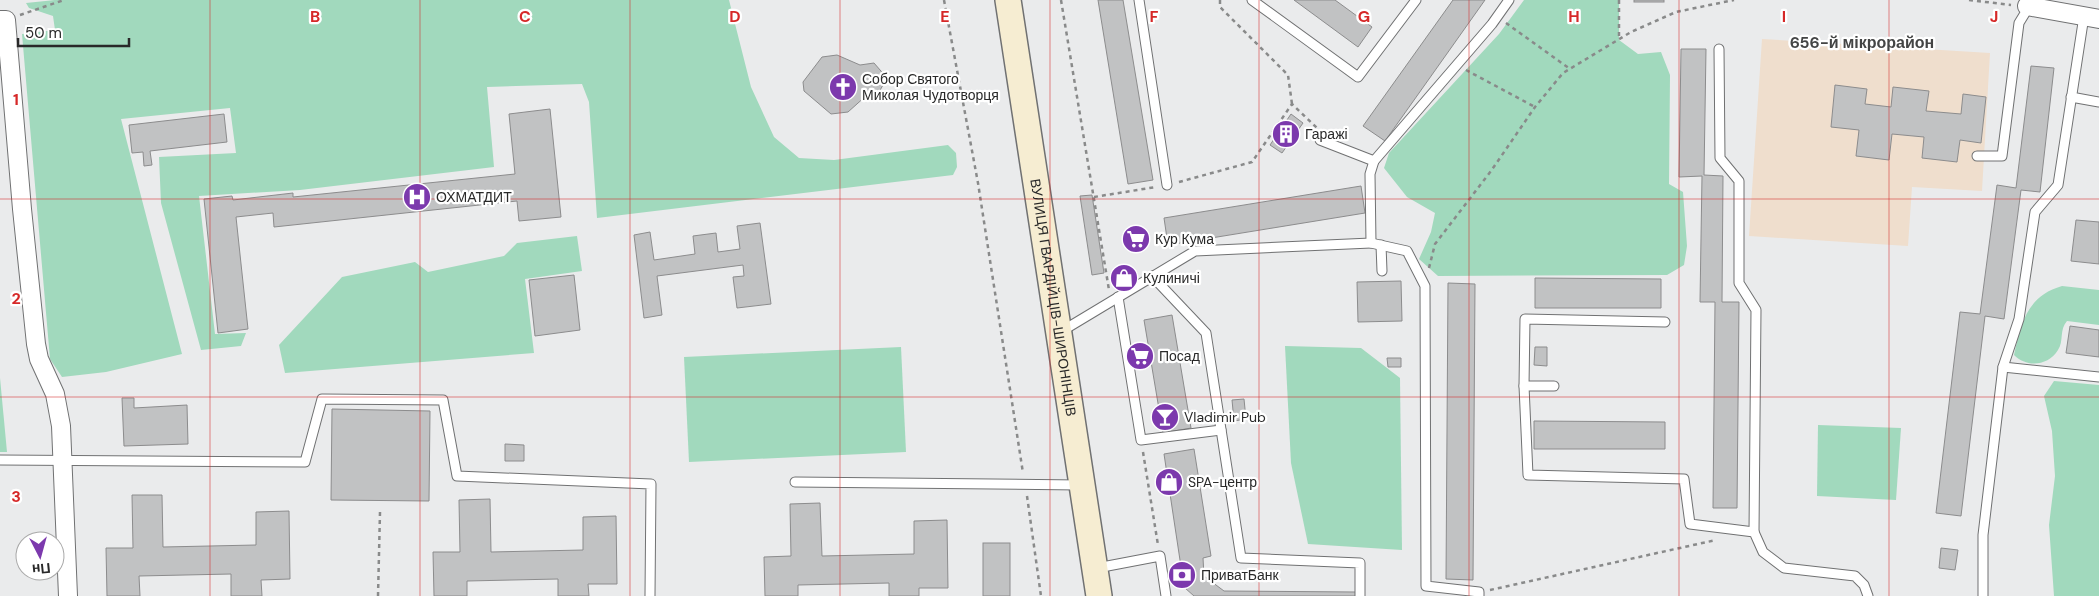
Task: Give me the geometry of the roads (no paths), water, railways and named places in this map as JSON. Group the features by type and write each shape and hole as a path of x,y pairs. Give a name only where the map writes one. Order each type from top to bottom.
{"main road":[{"name":"ВУЛИЦЯ ГВАРДІЙЦІВ-ШИРОНІНЦІВ","path":"1008,0 1098,596"}],"street":[{"path":"2033,3 2091,17"},
{"path":"3,20 36,344 59,410 64,460 68,596"}],"lane":[{"path":"1139,0 1167,185"},
{"path":"1252,0 1358,78 1416,0"},
{"path":"1371,243 1370,174 1374,161 1457,65 1509,0"},
{"path":"1976,156 2002,156 2019,23 2033,3"},
{"path":"1983,596 1983,535 2003,366 2019,320 2035,212 2058,185 2071,97 2091,17"},
{"path":"1719,49 1720,158 1739,181 1739,283 1756,310 1754,532 1763,552 1784,568 1854,576 1864,585 1868,596"},
{"path":"2071,97 2099,102"},
{"path":"1320,140 1374,161"},
{"path":"1058,333 1195,250 1371,243 1408,250 1425,286 1426,586 1479,594"},
{"path":"1381,245 1382,271"},
{"path":"1152,276 1206,333 1240,558 1360,562 1360,596"},
{"path":"1114,299 1141,440 1221,430"},
{"path":"1665,322 1525,319 1524,386 1528,475 1684,479 1690,524 1754,532"},
{"path":"2003,366 2099,377"},
{"path":"1524,386 1554,386"},
{"path":"0,460 305,462 322,400 443,400 457,476 651,484 650,596"},
{"path":"795,482 1081,485"},
{"path":"1095,569 1160,556 1166,596"}],"place":[{"name":"Собор Святого Миколая Чудотворця","path":"843,87"},
{"name":"Гаражі","path":"1286,134"},
{"name":"ОХМАТДИТ","path":"417,197"},
{"name":"Кур Кума","path":"1136,239"},
{"name":"Кулиничі","path":"1124,278"},
{"name":"Посад","path":"1140,356"},
{"name":"Vladimir Pub","path":"1165,417"},
{"name":"SPA-центр","path":"1169,482"},
{"name":"ПриватБанк","path":"1182,575"}],"district":[{"name":"656-й мікрорайон","path":"1862,42"}]}
